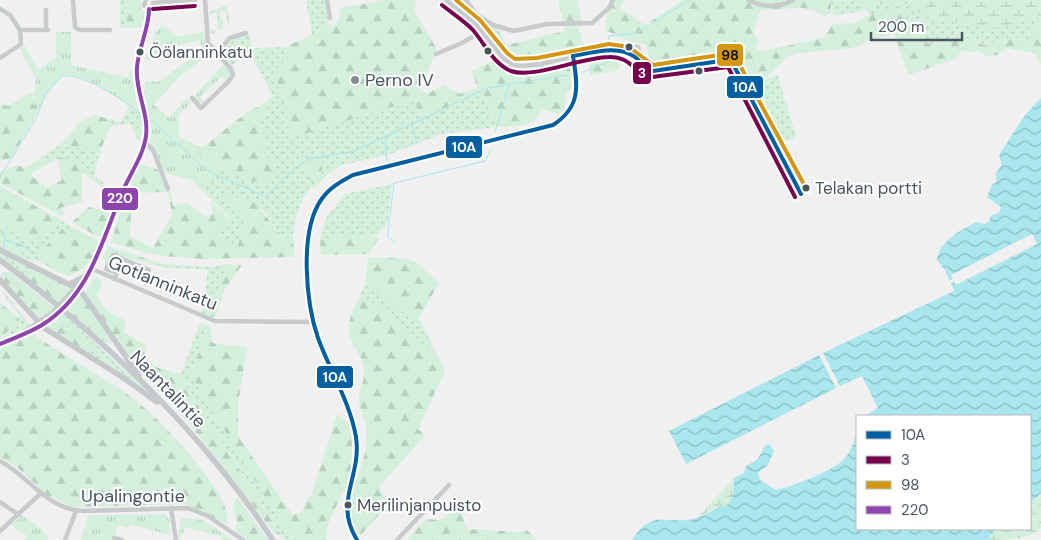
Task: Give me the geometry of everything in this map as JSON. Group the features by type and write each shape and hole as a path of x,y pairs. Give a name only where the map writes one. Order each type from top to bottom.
{"main road":[{"path":"0,250 78,289 148,388"},
{"name":"Naantalintie","path":"0,262 88,332 148,388 218,467 273,540"},
{"path":"70,284 87,275"},
{"path":"0,280 39,324 122,377 169,411"}],"street":[{"path":"73,0 75,27 79,30 110,30"},
{"path":"146,0 144,5 149,9"},
{"path":"0,344 39,324 54,313 67,302 92,269 108,237 121,196 145,143 146,118 137,76 152,1 195,0"},
{"path":"192,98 201,108 231,79 232,71 216,53 207,39 205,0"},
{"path":"327,0 330,18"},
{"path":"446,0 469,17 502,58 510,64 520,66 573,56 622,51 637,59 645,70 653,71 727,60 734,63 801,194"},
{"path":"466,0 475,13 488,22 502,29 514,31 547,24 592,22 609,8 613,0"},
{"path":"749,0 766,6 787,3 793,0"},
{"path":"0,9 10,15 20,30 21,44 0,58"},
{"path":"20,30 47,30 46,10"},
{"path":"436,54 462,43 482,31"},
{"path":"216,53 230,38 246,33"},
{"path":"622,51 626,46 638,47 640,54 637,59"},
{"path":"357,540 347,524 345,510 356,463 355,432 313,322 308,287 308,231 315,209 328,190 342,180 363,171 539,130 555,124 570,110 576,94 577,80 573,56"},
{"path":"145,143 152,150 168,189"},
{"path":"114,279 117,274 106,269 113,255 149,270"},
{"path":"78,289 92,269"},
{"name":"Gotlanninkatu","path":"92,269 215,321 313,322"},
{"name":"Upalingontie","path":"0,461 17,470 40,494 54,503 76,511 188,508 203,513 244,540"},
{"path":"397,540 449,485"},
{"path":"0,531 40,494"},
{"path":"0,502 19,515"},
{"path":"172,508 176,540"},
{"path":"64,540 76,511"},
{"path":"114,538 122,540"}],"green space":[{"path":"120,0 127,0 127,28 120,28"},
{"path":"127,0 141,0 141,8 145,13 144,27 127,28"},
{"path":"306,0 324,0 329,24 312,35"},
{"path":"384,0 416,0 414,11 437,49 427,73 417,84 427,94 444,85 459,94 477,87 472,71 496,59 512,70 570,60 572,88 565,94 566,103 563,111 558,114 542,109 534,120 523,125 496,127 481,90 421,119 414,100 288,139 287,104 273,73 291,54 285,47 316,33 329,24 333,27 340,18 338,16 341,12 340,8"},
{"path":"456,0 465,0 476,14 497,28 507,45 565,31 558,0 577,0 583,26 578,28 585,48 514,58 507,54 479,19"},
{"path":"609,0 624,0 620,8 645,25 683,0 850,0 850,3 831,2 831,12 825,17 817,12 802,8 761,10 753,32 759,42 755,48 762,51 823,38 833,24 853,23 882,9 902,8 908,12 904,24 920,34 927,43 937,44 949,38 969,38 984,45 992,44 1001,39 1017,37 1024,43 1028,40 1028,31 1041,22 1041,66 1035,54 1008,48 997,55 986,56 980,52 962,51 955,59 908,75 894,34 871,39 855,48 798,53 787,57 763,81 752,86 738,53 667,64 656,63 650,60 646,45 629,41 605,30"},
{"path":"850,0 862,0 862,5 866,9 892,3 906,4 927,17 955,22 1006,26 1017,20 1041,17 1041,22 1028,31 1028,40 1024,43 1001,39 988,44 957,37 937,43 927,43 920,34 882,9 871,15 865,10 834,16 831,2 849,3"},
{"path":"862,0 1041,0 1041,17 1017,20 1006,26 991,29 926,17 906,4 892,3 866,9 862,5"},
{"path":"226,5 230,23 227,24 226,11 220,11 223,27 212,34 210,28 214,31 218,30 217,13 213,12 210,16 210,12"},
{"path":"162,25 177,36 204,32 207,47 202,48 200,40 162,49 148,60 145,59 155,34"},
{"path":"56,32 71,32 71,65 128,77 131,67 138,111 102,88 84,79 69,75 62,76 46,94 40,107 33,104 36,79 20,49 25,46 38,70 56,58"},
{"path":"249,34 252,48 285,47 292,53 273,73 287,104 288,138 414,100 421,119 481,90 496,127 442,134 390,154 339,166 328,174 315,188 311,187 303,199 298,212 293,239 281,235 263,210 226,193 227,203 245,218 237,249 225,246 218,232 230,218 192,180 167,173 150,142 152,130 149,114 154,105 169,118 186,99 191,103 178,115 179,137 203,148 223,170 267,185 273,173 274,164 266,157 261,121 262,105 273,96 249,51 232,66 220,53 232,40"},
{"path":"200,52 208,55 179,77 154,105 169,118 186,99 191,103 178,115 179,137 203,148 199,150 200,155 223,170 202,191 192,180 167,173 161,167 150,142 152,130 144,90 146,81 158,82"},
{"path":"610,53 618,56 619,70 590,76 588,56"},
{"path":"224,64 230,73 227,81 222,76 200,97 204,102 200,104 193,97"},
{"path":"777,74 796,135 794,139 780,142 752,86"},
{"path":"33,91 33,104 40,107 12,158 0,161 0,104 8,106"},
{"path":"130,105 143,114 143,132 139,142 129,123 110,127 109,119 121,122"},
{"path":"262,105 261,121 266,157 275,160 273,173 267,186 223,170 199,155 199,150 250,110"},
{"path":"94,115 109,119 110,127 101,149 58,146 68,137 78,123"},
{"path":"58,146 101,149 94,176 103,182 103,186 115,197 81,171 82,161 58,157 34,162"},
{"path":"58,157 82,161 82,202 60,208 64,212 63,217 0,183 0,172 17,165 25,168 34,162","holes":["57,159 62,180 47,188 30,174"]},
{"path":"318,161 322,163 320,176 316,180 309,180 306,174 307,164"},
{"path":"139,164 157,169 167,191 170,191 173,206 188,203 204,216 212,215 211,201 230,219 218,232 226,246 237,249 245,218 227,203 225,192 256,204 281,235 293,239 295,257 201,259 152,255 111,242 123,203","holes":["168,192 172,214 153,248 130,236 132,193"]},
{"path":"392,184 388,223 377,235 359,232 320,240 326,218 345,194"},
{"path":"0,186 61,220 29,244 0,223"},
{"path":"89,207 110,213 100,238 72,222"},
{"path":"61,220 72,227 70,231 62,229 36,256 34,259 36,262 19,257 25,247 0,230 0,223 29,244"},
{"path":"72,227 102,243 86,267 68,277 34,259 62,229 70,230"},
{"path":"0,230 25,247 19,257 0,248"},
{"path":"359,232 379,237 369,254 321,255 320,240"},
{"path":"108,246 163,264 163,267 112,254 106,265 103,258"},
{"path":"0,252 34,269 27,278 0,259"},
{"path":"368,258 403,258 416,262 439,283 419,318 427,334 366,280"},
{"path":"163,264 210,267 228,264 210,317 202,314 208,270 163,267"},
{"path":"228,264 242,265 225,289 216,316 210,317"},
{"path":"34,269 72,289 59,304 27,278 28,272"},
{"path":"3,272 10,272 55,308 39,318 0,278"},
{"path":"97,276 102,283 97,296 107,311 126,321 123,332 147,346 145,357 155,367 181,374 180,377 283,538 275,534 183,416 133,365 85,293"},
{"path":"366,280 427,334 438,356 361,294"},
{"path":"3,291 30,325 0,341 20,319"},
{"path":"361,294 438,356 445,371 418,429 425,435 379,487 390,503 360,536 353,525 351,502 367,438 359,401 364,368 360,355 350,338 349,325 350,318"},
{"path":"81,295 112,344 104,342 67,310"},
{"path":"0,303 20,319 0,339"},
{"path":"63,313 146,389 144,391 86,352 94,344 61,324"},
{"path":"63,313 66,321 62,324 72,331 77,329 81,331 82,335 97,347 95,351 88,353 47,328"},
{"path":"200,323 208,325 191,375 291,540 285,540 180,377"},
{"path":"208,325 211,326 212,343 247,347 238,404 238,436 292,514 302,513 306,500 312,494 337,414 348,424 352,442 351,470 346,486 328,524 326,540 291,540 191,375"},
{"path":"34,334 120,389 146,409 182,446 210,481 221,497 227,512 227,524 186,504 72,507 47,495 17,467 0,457 0,349"},
{"path":"734,478 733,495 729,504 715,508 697,518"},
{"path":"1041,493 1041,529 1022,537 987,540 995,530 1031,530 1031,502"},
{"path":"237,497 268,540 247,540 236,531 237,521 233,510"},
{"path":"460,508 467,529 519,532 527,530 537,540 407,540 426,519 440,520"},
{"path":"166,514 169,520 170,535 130,524 128,528 118,525 114,540 81,540 88,515"},
{"path":"23,515 41,529 49,540 24,540 27,536 11,525"},
{"path":"181,518 203,520 233,540 222,540 222,537 185,527 181,538 178,537"}],"water":[{"path":"1041,98 1041,493 1031,502 1031,415 867,415 878,408 862,376 840,386 823,353 954,291 945,270 937,260 938,254 946,242 958,233 976,222 985,224 990,220 990,216 999,213 1001,207 987,197 992,184 996,183 996,173 1002,165 999,155 1025,115"},
{"path":"819,355 836,388 686,464 669,431"},
{"path":"856,436 856,530 995,530 987,540 632,540 648,523 655,520 687,520 697,518 729,504 733,495 734,478 744,473 746,466 758,459 765,445 769,444 774,451 768,465 758,473 760,480 776,490 832,468 845,458"}],"pier":[{"path":"1032,234 1037,244 956,285 954,282 950,284 949,281 953,279 951,275"}],"waterway":[{"path":"651,24 690,0"},
{"path":"608,42 609,36 636,33 647,27"},
{"path":"583,72 610,61 609,56"},
{"path":"266,196 295,168 309,159 355,151 487,88 567,75"},
{"path":"0,177 35,120 46,94 62,76 82,79 105,89 142,116"},
{"path":"495,132 509,85"},
{"path":"152,121 208,171 262,195"},
{"path":"412,124 417,144"},
{"path":"385,137 387,161"},
{"path":"395,243 388,237 394,183 485,161 491,150"},
{"path":"0,230 5,234 4,247"},
{"path":"5,240 24,246 33,252"}],"transit line":[{"name":"98","path":"456,0 480,20 507,53 515,59 537,58 609,44 629,47 653,65 726,54 735,56 807,190"},
{"name":"3","path":"442,5 472,29 494,58 511,71 521,73 532,72 609,57 622,59 640,72 652,77 728,67 795,197"},
{"name":"3","path":"153,9 195,6"},
{"name":"220","path":"0,344 37,328 58,313 71,299 92,268 121,195 139,159 146,136 146,119 138,85 137,68 149,17 149,9"},
{"name":"10A","path":"573,56 612,50 620,51 635,57 645,67 653,71 727,60 732,62 801,194"},
{"name":"10A","path":"357,540 350,526 348,513 348,501 357,451 356,437 345,399 318,338 310,306 307,248 314,214 321,200 328,192 353,175 553,125 569,111 573,103 576,86 573,56"}],"place":[{"name":"Öölanninkatu","path":"140,52"},
{"name":"Perno IV","path":"355,80"},
{"name":"Telakan portti","path":"806,188"},
{"name":"Merilinjanpuisto","path":"348,505"}]}
